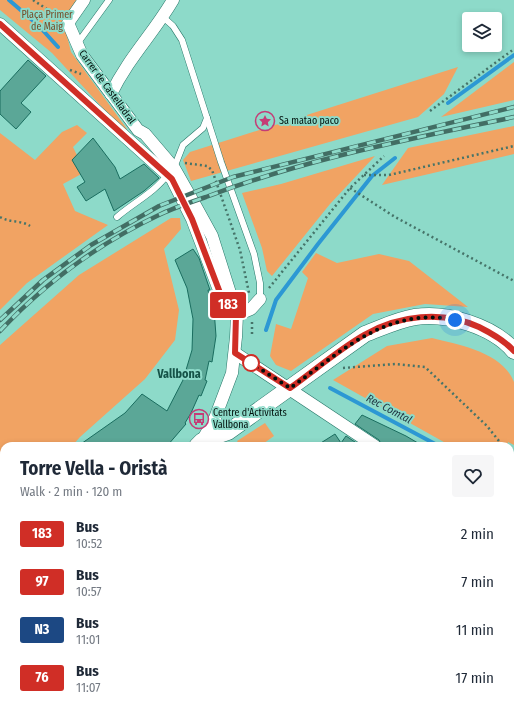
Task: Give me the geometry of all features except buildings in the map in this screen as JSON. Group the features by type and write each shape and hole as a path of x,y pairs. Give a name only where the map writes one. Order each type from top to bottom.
{"street":[{"path":"68,22 84,0"},
{"path":"111,94 126,65 163,17 173,0"},
{"name":"Carrer de Castelladral","path":"68,22 82,55 138,130 145,134 174,169"},
{"path":"0,24 141,152 174,169 212,236 236,315 235,353 232,373 226,393 202,442"},
{"name":"Carrer de Castelladral","path":"138,130 141,152"},
{"path":"236,315 252,309 260,299"},
{"path":"206,442 228,432 365,334 390,324 415,317 442,317 468,322 490,333 514,351"},
{"path":"235,353 290,388 369,442"}],"lane":[{"name":"Carrer de Castelladral","path":"77,44 108,0"},
{"path":"163,17 173,26 182,40 208,116 221,162 254,254 260,283 260,299"},
{"path":"117,217 134,202 160,185 174,169 183,145 203,128 208,116"}],"path":[{"path":"33,0 68,22"},
{"path":"430,111 514,49"},
{"path":"64,68 83,74"},
{"path":"364,175 390,175 514,146"},
{"path":"260,299 350,188 384,156"},
{"path":"174,169 207,166 212,170 240,250 252,309 252,337"},
{"path":"350,188 395,217 514,281"},
{"path":"0,217 12,222 24,222 30,226"},
{"path":"339,368 396,364 425,367 487,426 500,442"}],"green space":[{"name":"Plaça Primer de Maig","path":"0,0 81,0 67,36 71,52 127,129 124,131 52,53 0,10"},
{"path":"514,62 514,100 441,117"},
{"path":"458,67 444,94 418,117 191,181 183,160 190,152"},
{"path":"77,125 87,133 73,147 85,172 63,184 75,211 108,225 27,283 0,310 0,133 35,160 62,132"},
{"path":"514,126 514,154 382,185 408,148"},
{"path":"375,156 330,204 272,276 267,271 262,248 242,193 281,184"},
{"path":"171,218 180,218 181,229 164,249 179,310 175,340 145,379 76,442 0,442 0,345 79,275"},
{"path":"316,253 337,263 379,254 409,261 468,307 425,304 373,314 291,371 276,365 270,356 276,324 291,329 308,278 302,272"},
{"path":"432,338 479,351 500,363 514,382 514,442 444,442 333,380 387,346"},
{"path":"265,423 274,436 266,442 237,441"}],"waterway":[{"name":"Rec Comtal","path":"9,0 38,25 58,47"},
{"path":"448,103 514,55"},
{"path":"266,330 276,300 372,176 395,158"},
{"name":"Rec Comtal","path":"330,388 431,442"}],"railway":[{"path":"0,320 43,280 91,245 159,206 233,177 514,107"},
{"path":"0,331 36,296 75,265 117,237 172,209 243,184 320,161 397,142 514,117"}],"bus line":[{"name":"183","path":"0,24 172,179 192,219 222,298 236,315 235,353 290,388 365,334 390,324 415,317 442,317 468,322 490,333 514,351"}],"place":[{"name":"Sa matao paco","path":"265,121"},
{"name":"Centre d'Activitats Vallbona","path":"199,419"}],"district":[{"name":"Vallbona","path":"179,374"}],"route":[{"path":"251,363 290,388 365,334 390,324 415,317 442,317 455,320"}]}
